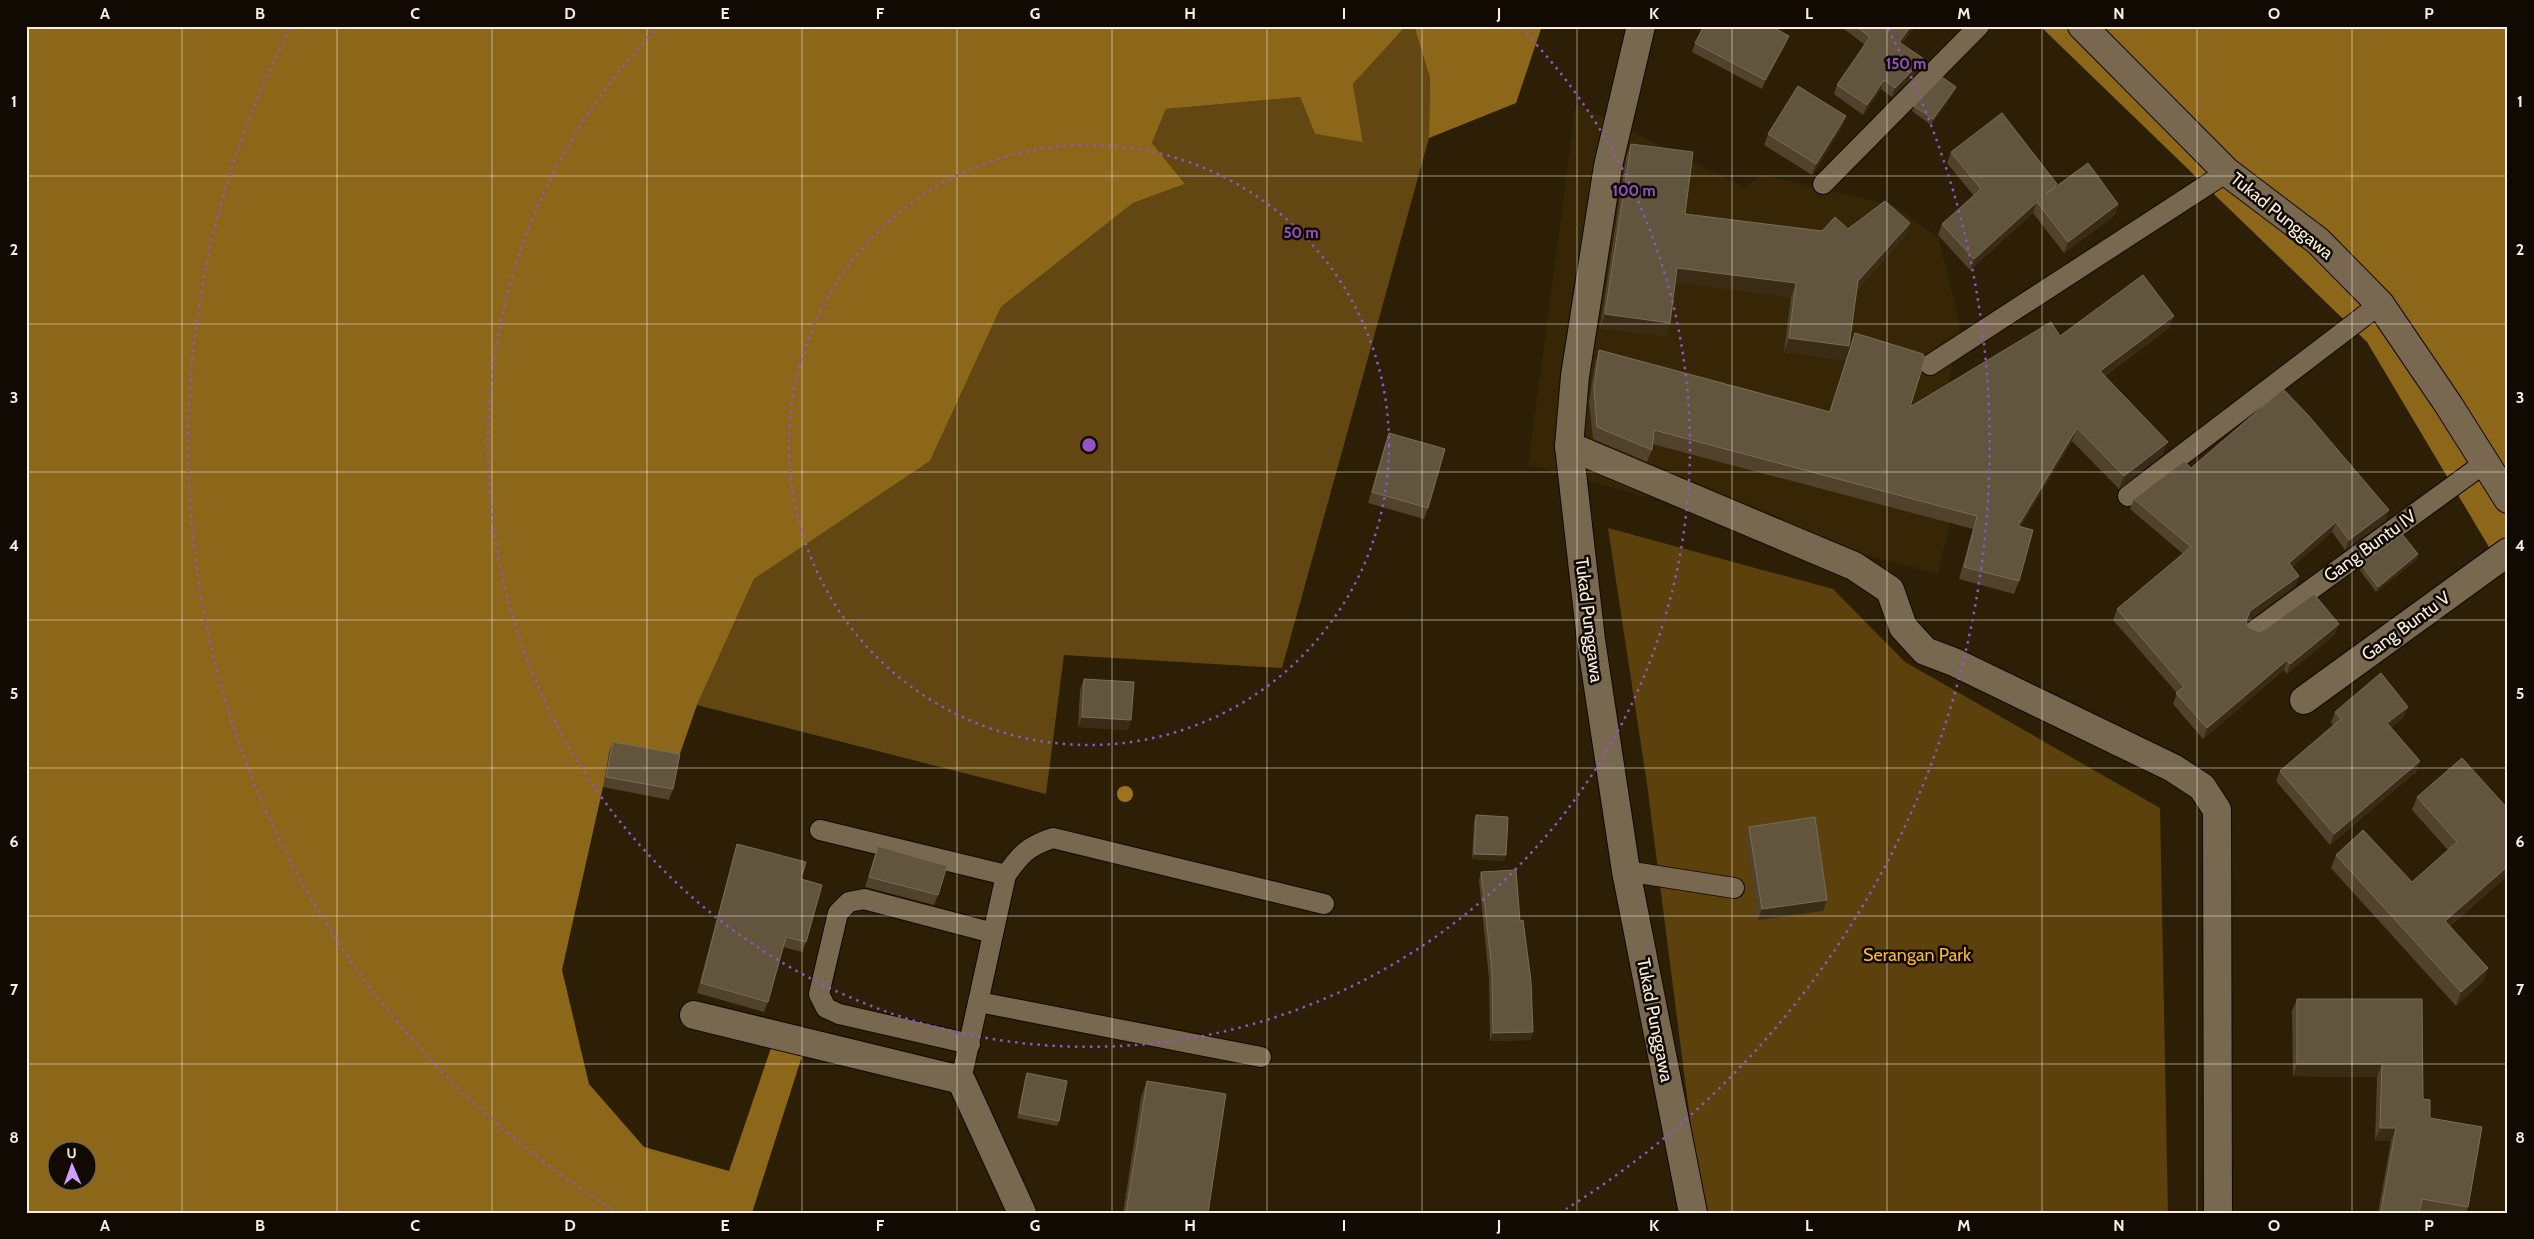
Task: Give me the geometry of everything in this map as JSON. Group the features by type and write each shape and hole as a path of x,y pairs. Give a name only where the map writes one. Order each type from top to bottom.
{"street":[{"name":"Tukad Punggawa","path":"1641,26 1608,166 1575,376 1569,446 1590,640 1626,871 1693,1213"},
{"name":"Tukad Punggawa","path":"2082,26 2227,172 2318,241 2380,304 2486,462 2508,499"},
{"path":"1569,446 1854,566 1890,590 1903,627 1925,651 1954,662 2173,768 2202,787 2217,810 2218,1213"},
{"name":"Gang Buntu V","path":"2304,700 2508,552"},
{"path":"694,1015 961,1080 1022,1213"}],"lane":[{"path":"1822,184 1978,26"},
{"path":"1930,365 2227,172"},
{"path":"2128,496 2380,304"},
{"name":"Gang Buntu IV","path":"2254,631 2486,462"},
{"path":"820,830 1006,875"},
{"path":"961,1080 1006,875 1018,857 1032,845 1053,838 1324,904"},
{"path":"1626,871 1734,888"},
{"path":"970,1044 839,1014 826,1008 819,994 838,913 848,902 864,899 993,933"},
{"path":"979,1002 1261,1057"}],"shaded area":[{"path":"26,26 1406,26 1353,84 1363,142 1315,134 1300,97 1166,109 1152,143 1185,184 1133,203 1001,307 930,461 754,579 697,705 676,765 603,787 562,970 589,1084 644,1147 729,1171 771,1048 802,1056 752,1213 26,1213"},
{"path":"1406,26 1414,26 1430,78 1429,138 1282,668 1064,655 1046,794 697,705 754,579 930,461 1001,307 1133,203 1185,184 1152,143 1166,109 1300,97 1315,134 1363,141 1353,84"},
{"path":"1414,26 1542,26 1516,103 1429,138 1430,78"},
{"path":"2040,26 2508,26 2508,579 2367,342"},
{"path":"1576,104 1744,187 1763,175 1895,206 1939,238 1960,326 1942,414 1966,457 1938,574 1528,465"}],"green space":[{"name":"Serangan Park","path":"1608,528 1833,589 1905,662 2160,808 2168,1213 1702,1213 1647,784"}],"building":[{"path":"1704,26 1771,26 1789,36 1765,80 1695,43"},
{"path":"1856,26 1911,26 1899,42 1924,59 1895,88 1884,80 1867,105 1837,85 1870,37"},
{"path":"1942,77 1956,87 1933,119 1914,106"},
{"path":"1798,86 1846,116 1816,164 1768,134"},
{"path":"2002,113 2057,184 2046,194 2088,163 2118,204 2068,242 2037,202 1974,259 1942,224 1981,189 1951,152"},
{"path":"1631,144 1693,152 1685,214 1822,231 1835,217 1848,229 1885,201 1910,223 1858,281 1849,346 1789,338 1796,283 1677,268 1670,323 1605,314"},
{"path":"2143,275 2174,316 2100,371 2168,442 2124,476 2077,428 2018,526 2033,530 2019,581 1964,567 1977,516 1654,430 1652,450 1597,427 1594,389 1599,350 1830,412 1855,333 1923,354 1925,359 1910,407 2051,322 2060,336"},
{"path":"2283,389 2308,415 2389,510 2349,540 2336,522 2289,563 2299,576 2250,611 2246,621 2249,628 2259,632 2264,630 2314,594 2339,624 2290,664 2287,660 2207,728 2176,693 2184,687 2117,609 2191,547 2134,499 2184,461 2191,468"},
{"path":"1389,433 1445,449 1428,508 1372,492"},
{"path":"2402,534 2418,554 2378,587 2361,564"},
{"path":"2381,673 2408,707 2387,723 2420,761 2334,834 2280,771 2341,719 2335,712"},
{"path":"1084,679 1134,682 1131,720 1082,717"},
{"path":"613,742 680,754 673,789 606,777"},
{"path":"2462,758 2508,809 2508,866 2445,921 2488,968 2461,992 2336,855 2363,830 2412,882 2457,842 2417,797"},
{"path":"1476,815 1508,817 1506,855 1474,854"},
{"path":"1815,817 1827,900 1762,909 1749,827"},
{"path":"737,844 806,862 801,879 822,885 806,942 786,937 768,1002 701,983"},
{"path":"878,846 947,866 938,895 869,877"},
{"path":"1516,870 1520,921 1523,920 1531,981 1533,1032 1493,1033 1492,970 1481,872"},
{"path":"2297,999 2422,999 2423,1099 2430,1100 2430,1118 2482,1127 2468,1207 2422,1199 2419,1213 2390,1213 2381,1211 2396,1128 2380,1128 2382,1064 2297,1064"},
{"path":"1027,1073 1067,1081 1059,1121 1019,1113"},
{"path":"1147,1081 1226,1094 1208,1213 1126,1213"}]}
